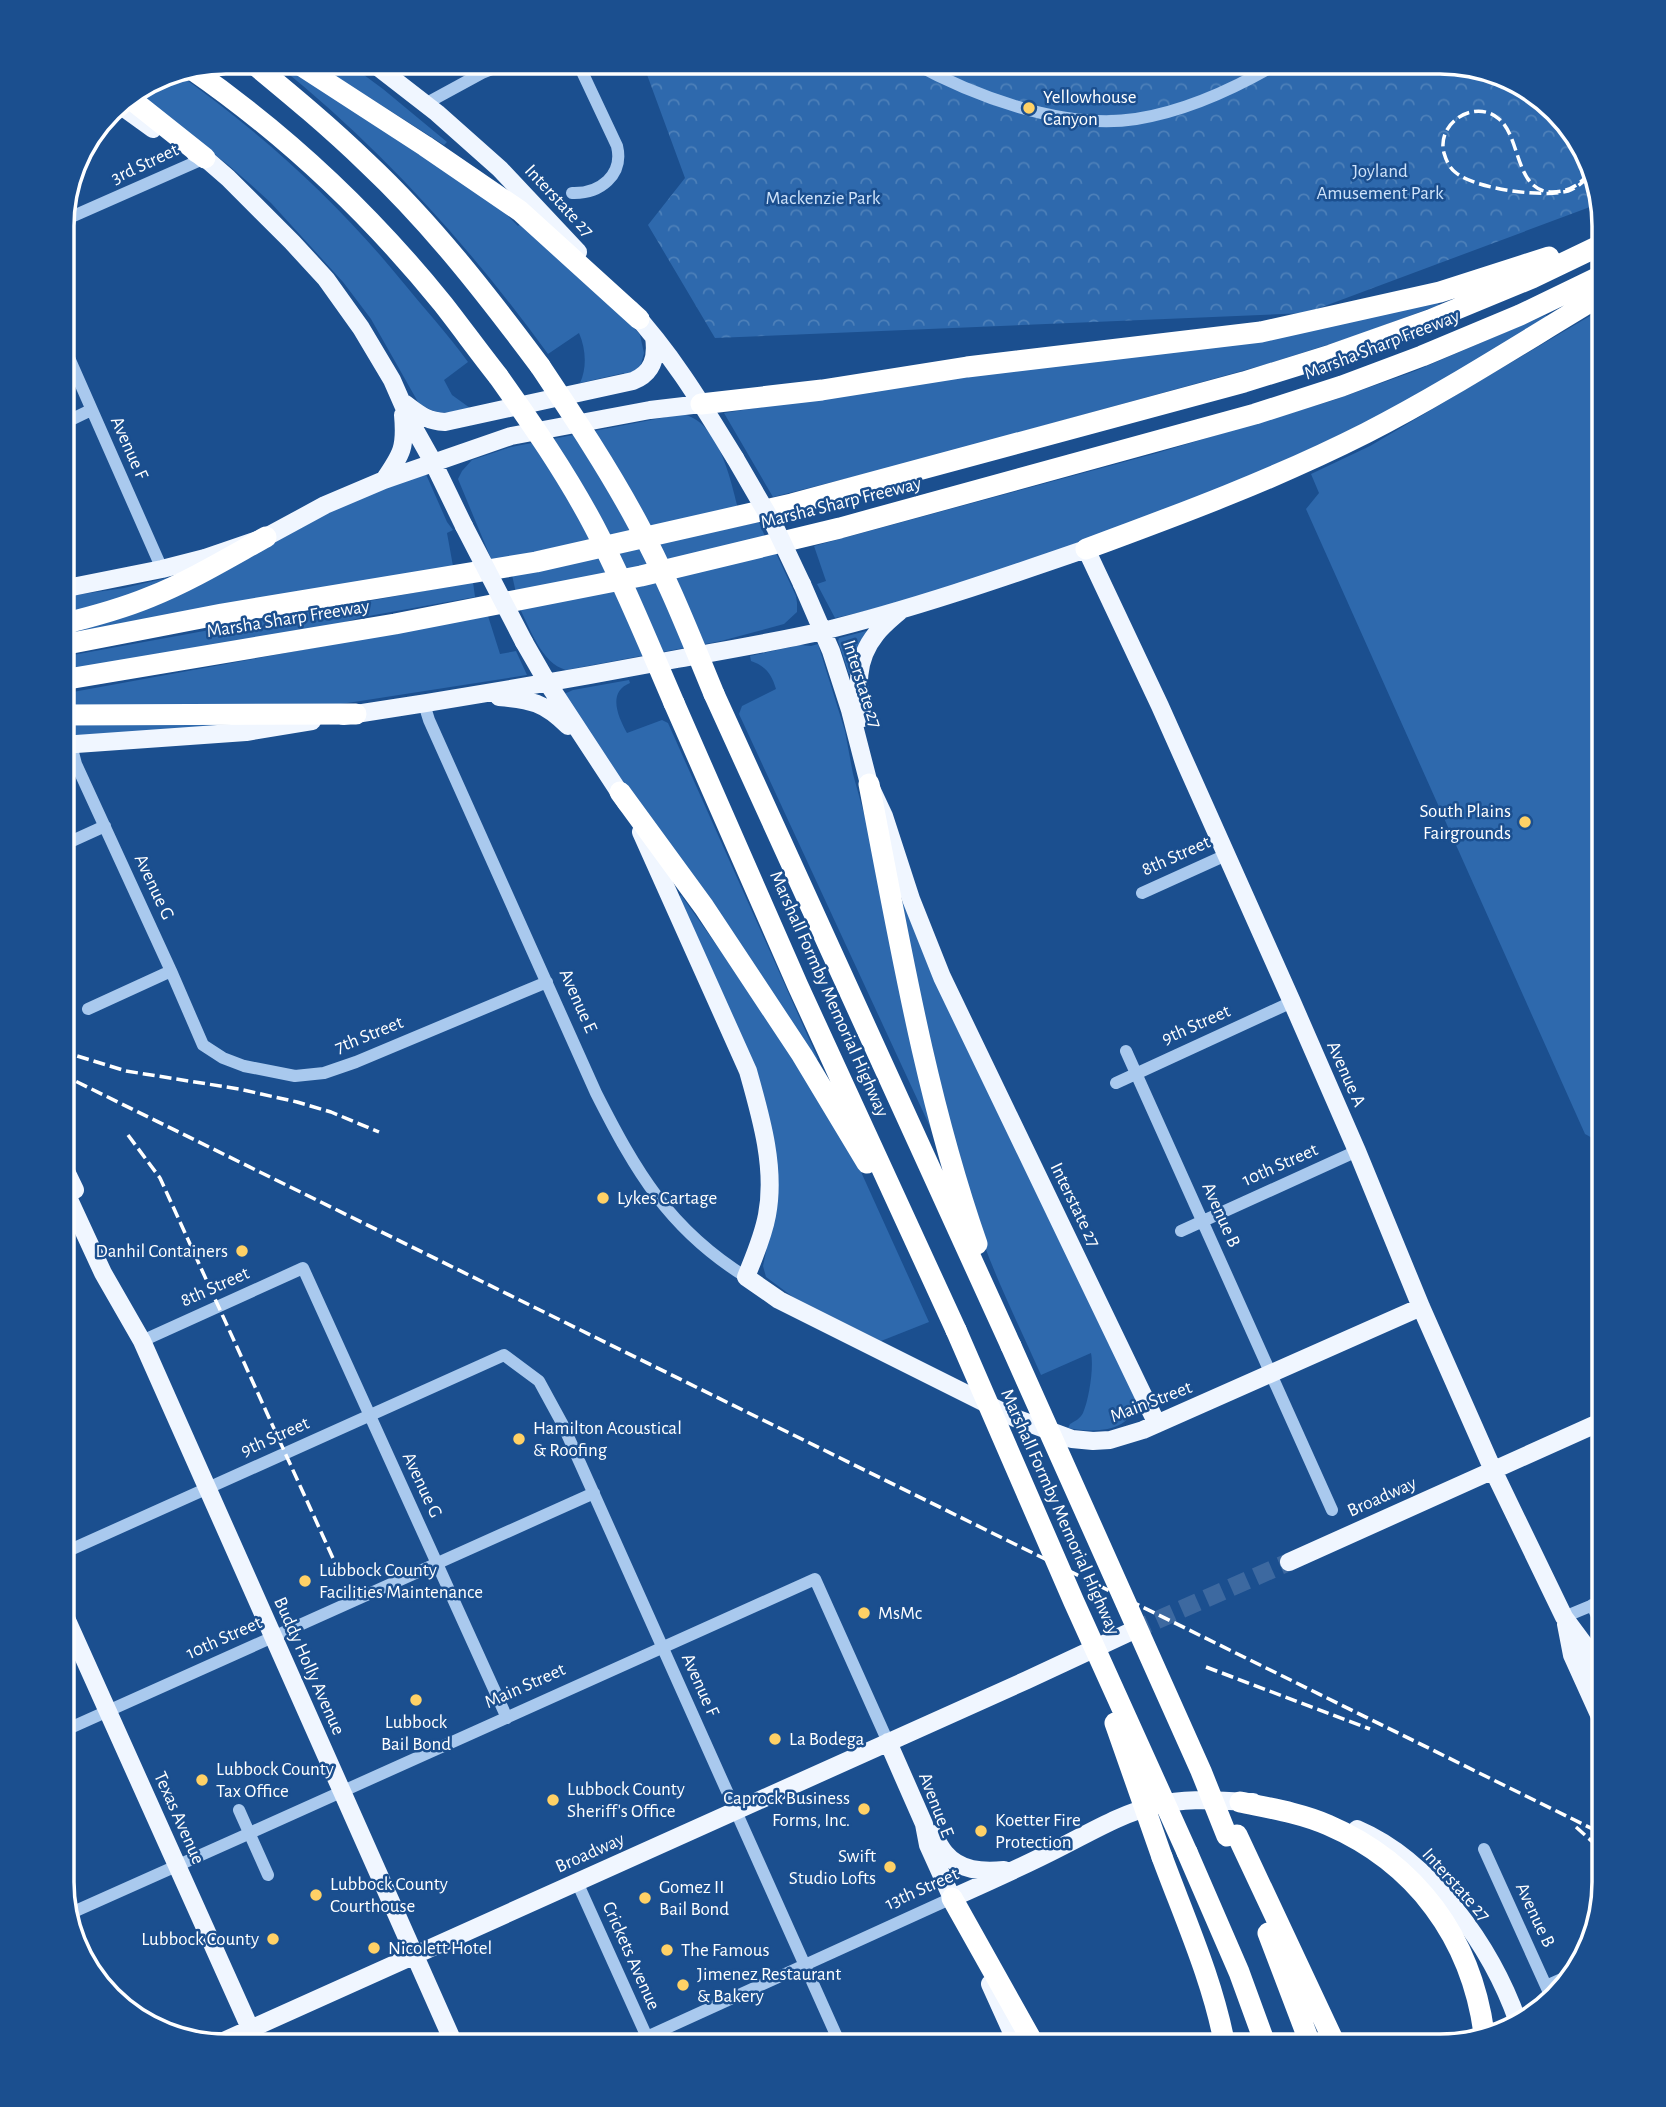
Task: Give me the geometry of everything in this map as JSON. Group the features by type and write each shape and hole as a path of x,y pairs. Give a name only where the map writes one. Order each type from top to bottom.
{"highway":[{"name":"Marshall Formby Memorial Highway","path":"266,74 330,128 406,202 464,268 540,366 613,480 642,531 1232,1836"},
{"path":"314,74 520,211 639,318"},
{"name":"Marshall Formby Memorial Highway","path":"201,76 278,136 360,212 442,303 538,433 592,523 626,590 798,986 956,1330 1074,1602 1187,1852 1239,1972 1262,2034"},
{"path":"136,103 205,158"},
{"path":"701,404 822,390 967,367 1261,331 1440,292 1592,245"},
{"name":"Marsha Sharp Freeway","path":"74,643 222,614 536,562 792,504 1244,382 1331,355 1430,320 1532,278 1592,248"},
{"name":"Marsha Sharp Freeway","path":"74,678 395,624 641,576 840,528 1255,414 1342,386 1508,320 1592,280"},
{"path":"1086,549 1279,474 1367,432 1433,396 1592,301"},
{"path":"74,621 149,598 189,580 266,537"},
{"path":"74,715 356,714"},
{"path":"869,784 892,907 939,1120 963,1202 998,1298 1011,1346"},
{"path":"620,792 704,907 802,1055 920,1250"},
{"path":"1074,1602 1205,1976 1223,2034"},
{"path":"1240,1802 1282,1811 1329,1826 1366,1845 1411,1880 1441,1916 1466,1964 1481,2012 1482,2027"},
{"path":"1232,1836 1307,2034"},
{"path":"1232,1836 1330,2034"},
{"path":"952,1898 1028,2034"}],"main road":[{"name":"Interstate 27","path":"387,74 500,169 639,318 701,404 775,527 822,631 850,710 869,784 884,816 911,899 942,977 1157,1424"},
{"path":"127,110 161,134 205,158 228,178 326,279 361,328 392,380 524,642 589,748 620,792 648,845 748,1071 759,1112 769,1183 767,1214 759,1245 746,1277"},
{"path":"401,401 424,418 445,422 633,381 641,378 654,362 654,336"},
{"path":"384,480 397,461 405,442 401,401"},
{"path":"74,587 205,558 266,537 325,505 384,480 511,436 650,410 701,404"},
{"path":"74,744 246,732 639,667 822,631 1008,576 1086,549"},
{"name":"Avenue A","path":"1086,549 1160,706 1292,1002 1357,1151 1420,1307 1493,1470 1564,1617 1592,1659"},
{"path":"863,753 865,727 857,688 860,668 865,652 876,634 903,608"},
{"path":"475,695 530,700 555,713 589,748"},
{"name":"Buddy Holly Avenue","path":"74,1190 450,2034"},
{"name":"Buddy Holly Avenue","path":"74,1210 103,1273 142,1341"},
{"name":"Main Street","path":"746,1277 779,1300 1015,1418 1072,1439 1093,1441 1110,1440 1157,1424 1420,1307"},
{"name":"Broadway","path":"1289,1562 1592,1426"},
{"name":"Avenue A","path":"1564,1617 1572,1655 1592,1699"},
{"name":"Broadway","path":"238,2034 1132,1631"},
{"name":"Texas Avenue","path":"74,1636 252,2034"},
{"name":"Avenue E","path":"888,1742 924,1824 928,1845 1013,2034"},
{"name":"13th Street","path":"952,1898 1125,1814 1182,1801 1240,1802"},
{"name":"Interstate 27","path":"1240,1802 1291,1806 1321,1814 1364,1832 1391,1849 1432,1884 1465,1922 1495,1970 1515,2014"},
{"path":"924,1824 945,1853 957,1864 972,1870 1018,1868"}],"street":[{"path":"425,104 480,74"},
{"path":"572,193 598,189 615,174 620,156 583,74"},
{"path":"937,74 1012,105 1068,117 1113,121 1166,113 1191,105 1257,74"},
{"name":"3rd Street","path":"74,216 205,158"},
{"name":"Avenue F","path":"74,370 162,569"},
{"path":"74,418 91,410"},
{"name":"Avenue E","path":"424,704 618,1137 654,1194 687,1232 718,1259 746,1277"},
{"name":"Avenue G","path":"74,760 202,1045"},
{"path":"74,840 105,827"},
{"name":"8th Street","path":"1142,893 1226,855"},
{"path":"88,1009 171,971"},
{"name":"7th Street","path":"202,1045 223,1058 272,1073 295,1076 324,1073 547,982"},
{"name":"9th Street","path":"1116,1083 1292,1002"},
{"name":"Avenue B","path":"1126,1051 1332,1510"},
{"name":"10th Street","path":"1181,1231 1357,1151"},
{"name":"8th Street","path":"142,1341 303,1268"},
{"name":"Avenue G","path":"303,1268 507,1718"},
{"name":"Avenue F","path":"504,1355 539,1381 563,1425 836,2034"},
{"name":"9th Street","path":"74,1547 504,1355"},
{"name":"10th Street","path":"74,1726 594,1493"},
{"name":"Avenue E","path":"815,1579 888,1742"},
{"name":"Main Street","path":"77,1910 815,1579"},
{"path":"1564,1617 1592,1605"},
{"path":"239,1810 268,1875"},
{"name":"Avenue B","path":"1484,1849 1548,1989"},
{"name":"Crickets Avenue","path":"577,1882 645,2034"},
{"name":"13th Street","path":"662,2034 804,1965 952,1898"}],"green space":[{"path":"288,74 301,74 498,206 518,226 521,223 612,299 640,335 644,353 638,369 625,376 624,373 580,383 585,358 579,333 548,354 488,276 423,201 389,165"},
{"path":"332,74 363,74 447,142 444,145"},
{"name":"Mackenzie Park","path":"647,74 1451,74 1470,76 1508,89 1548,118 1577,158 1591,207 1306,313 715,338 648,225 685,178"},
{"path":"185,79 236,117 323,194 376,250 468,362 444,380 452,395 470,408 437,412 418,402 371,319 343,282 271,203 227,164 142,99 167,85"},
{"path":"1437,300 1439,305 1267,364 912,462 773,497 724,413"},
{"path":"1546,315 1548,319 1382,414 1265,469 1104,533 950,587 835,618 817,584 826,581 814,546 1157,453 1334,400 1415,371"},
{"name":"South Plains Fairgrounds","path":"1592,315 1592,1138 1585,1134 1306,509 1319,493 1311,474 1370,446"},
{"path":"682,414 705,427 713,439 726,466 738,508 492,561 458,479 472,460 511,447"},
{"path":"425,472 453,530 447,533 453,566 74,635 74,627 394,483"},
{"path":"759,522 766,539 516,593 512,575"},
{"path":"776,553 796,596 797,612 784,624 721,641 566,670 557,666 543,653 519,607"},
{"path":"171,577 172,581 74,614 74,595 124,588"},
{"path":"473,582 475,597 74,673 74,655"},
{"path":"488,616 500,654 516,651 527,675 328,706 74,709 74,692"},
{"path":"874,629 852,674 849,674 839,638"},
{"path":"818,644 845,731 853,774 874,850 932,1131 739,714 742,706 776,689 768,672 751,661 750,656 800,645"},
{"path":"629,680 630,683 619,692 616,705 624,727 627,733 662,720 668,723 818,1059 812,1062 562,695 573,690"},
{"path":"207,720 236,726 74,737 74,722"},
{"path":"681,895 779,1033 852,1152 929,1322 881,1341 793,1297 766,1277 763,1266 773,1219 775,1161 676,899"},
{"path":"901,902 905,902 1136,1399 1128,1419 1111,1428 1068,1428 1080,1417 1085,1407 1091,1375 1091,1353 1041,1375 997,1278 975,1218 952,1140"}],"tunnel":[{"path":"1132,1631 1289,1562"}],"railway":[{"path":"1585,178 1577,185 1558,192 1540,190 1525,174 1506,127 1489,113 1479,111 1460,117 1446,132 1443,142 1449,166 1464,178 1477,183 1526,193 1557,193 1568,191 1574,188 1585,179"},
{"path":"74,1055 126,1071 239,1089 297,1102 331,1112 379,1132"},
{"path":"74,1080 1592,1829"},
{"path":"128,1135 160,1178 342,1578"},
{"path":"1206,1667 1370,1729"},
{"path":"1576,1827 1592,1841"}],"place":[{"name":"Yellowhouse Canyon","path":"1029,108"},
{"name":"South Plains Fairgrounds","path":"1525,822"},
{"name":"Lykes Cartage","path":"603,1198"},
{"name":"Danhil Containers","path":"242,1251"},
{"name":"Hamilton Acoustical & Roofing","path":"519,1439"},
{"name":"Lubbock County Facilities Maintenance","path":"305,1581"},
{"name":"MsMc","path":"864,1613"},
{"name":"Lubbock Bail Bond","path":"416,1700"},
{"name":"La Bodega","path":"775,1739"},
{"name":"Lubbock County Tax Office","path":"202,1780"},
{"name":"Lubbock County Sheriff's Office","path":"553,1800"},
{"name":"Caprock Business Forms, Inc.","path":"864,1809"},
{"name":"Koetter Fire Protection","path":"981,1831"},
{"name":"Swift Studio Lofts","path":"890,1867"},
{"name":"Lubbock County Courthouse","path":"316,1895"},
{"name":"Gomez II Bail Bond","path":"645,1898"},
{"name":"Lubbock County","path":"273,1939"},
{"name":"Nicolett Hotel","path":"374,1948"},
{"name":"The Famous","path":"667,1950"},
{"name":"Jimenez Restaurant & Bakery","path":"683,1985"}],"park label":[{"name":"Joyland Amusement Park","path":"1380,182"}]}
